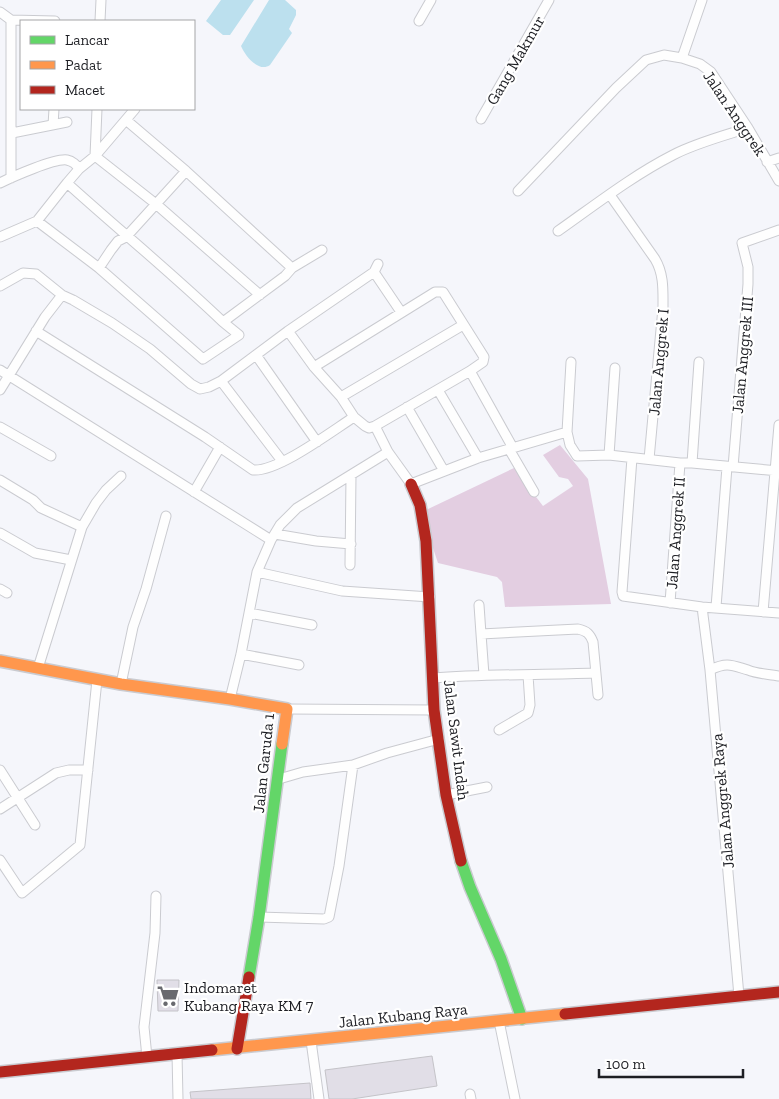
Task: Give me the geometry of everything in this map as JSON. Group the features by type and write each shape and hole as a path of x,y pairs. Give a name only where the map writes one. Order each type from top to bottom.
{"main road":[{"name":"Jalan Sawit Indah","path":"411,484 420,505 426,541 434,710 446,795 464,869 501,959 522,1019"},
{"name":"Jalan Garuda 1","path":"0,662 121,684 287,709 259,917 237,1048"},
{"name":"Jalan Kubang Raya","path":"0,1072 779,992"}],"street":[{"path":"100,20 101,0"},
{"path":"419,21 430,0"},
{"name":"Gang Makmur","path":"481,119 549,0"},
{"path":"682,58 702,0"},
{"path":"0,12 12,20 20,20"},
{"path":"11,178 12,20"},
{"name":"Jalan Anggrek","path":"518,191 616,88 646,60 664,55 700,64 711,72 748,128 779,181"},
{"path":"53,125 54,110"},
{"path":"95,156 97,110"},
{"path":"0,237 38,221 79,169 95,156 134,110"},
{"path":"126,120 186,171 292,268"},
{"path":"12,133 67,122"},
{"path":"558,231 648,169 674,154 700,143 748,128"},
{"path":"95,156 156,204 260,295"},
{"path":"768,162 779,158"},
{"path":"0,183 51,163 66,160 79,169"},
{"path":"99,268 115,246 186,171"},
{"path":"38,221 99,268 203,359 239,335 67,183"},
{"name":"Jalan Anggrek I","path":"610,195 660,266 663,283 663,308 649,459"},
{"name":"Jalan Anggrek III","path":"716,607 748,284 748,267 742,243 779,230"},
{"path":"223,322 285,276 292,268 322,250"},
{"path":"0,286 23,273 36,274 62,295 112,323 150,349 191,384 200,389 210,387 221,381 376,268 401,312"},
{"path":"288,331 314,366 341,397 354,417 369,428 470,371 483,362 484,357 443,292 439,291 401,312 314,366"},
{"path":"0,390 4,373 62,295"},
{"path":"341,397 463,325"},
{"path":"36,331 220,447 252,470 260,471 282,461 317,442 354,417"},
{"path":"256,355 317,442"},
{"path":"571,362 567,432 570,445 578,456 609,455 777,471"},
{"name":"Jalan Anggrek II","path":"692,463 699,362"},
{"path":"609,455 615,368"},
{"path":"470,371 534,492"},
{"path":"4,373 194,492 273,537 351,544"},
{"path":"221,381 282,461"},
{"path":"438,390 478,458"},
{"path":"407,407 444,471"},
{"path":"763,612 777,471 779,425"},
{"path":"375,426 388,452 411,484 478,458 567,432"},
{"path":"0,427 51,456"},
{"path":"194,492 220,447"},
{"path":"230,699 257,572 280,524 292,511 388,452"},
{"path":"632,458 623,596 702,607 779,613"},
{"name":"Jalan Anggrek II","path":"670,603 680,463"},
{"path":"350,565 351,475"},
{"path":"38,668 82,527 96,503 121,476"},
{"path":"0,480 32,500 40,508 82,527"},
{"path":"121,684 134,627 166,516"},
{"path":"0,533 35,553 71,560"},
{"path":"257,572 342,592 430,597"},
{"path":"479,605 484,674"},
{"name":"Jalan Anggrek Raya","path":"702,607 710,670 739,996"},
{"path":"249,613 312,625"},
{"path":"481,634 578,629 585,631 590,634 593,642 598,695"},
{"path":"241,654 299,665"},
{"path":"710,670 724,664 730,664 748,671 779,676"},
{"path":"433,678 484,674 595,673"},
{"path":"499,730 528,713 530,706 528,675"},
{"path":"0,860 22,893 80,845 97,680"},
{"path":"287,709 434,710"},
{"path":"279,779 303,772 353,765 387,753 438,739"},
{"path":"259,917 324,919 329,917 339,866 353,765"},
{"path":"0,770 35,825"},
{"path":"0,809 56,773 69,770 88,770"},
{"path":"446,795 487,786"},
{"path":"147,1057 144,1027 154,940 156,896"},
{"path":"499,1021 515,1099"},
{"path":"311,1041 319,1099"},
{"path":"177,1054 178,1099"}],"shaded area":[{"path":"560,445 588,479 611,604 505,607 502,582 497,577 438,563 432,545 426,510 514,468 543,506 573,486 568,479 559,477 543,455"}],"water":[{"path":"221,0 254,0 230,35 223,35 206,21"},
{"path":"269,0 285,0 296,10 296,15 289,29 292,33 270,65 261,67 249,59 241,46"}],"building":[{"name":"Indomaret Kubang Raya KM 7","path":"157,980 179,980 178,1011 158,1011"},
{"path":"432,1056 437,1086 352,1099 329,1099 325,1070"},
{"path":"310,1083 311,1099 191,1099 190,1092"}],"traffic: fast":[{"path":"249,977 282,744"},
{"path":"461,861 501,959 522,1019"}],"traffic: slow":[{"path":"0,661 121,684 287,709 282,744"},
{"path":"212,1050 565,1014"}],"traffic: jam":[{"path":"411,484 420,505 426,541 434,710 446,795 461,861"},
{"path":"237,1049 249,977"},
{"path":"565,1014 779,992"},
{"path":"0,1072 212,1050"}],"place":[{"name":"Indomaret Kubang Raya KM 7","path":"168,996"}]}
